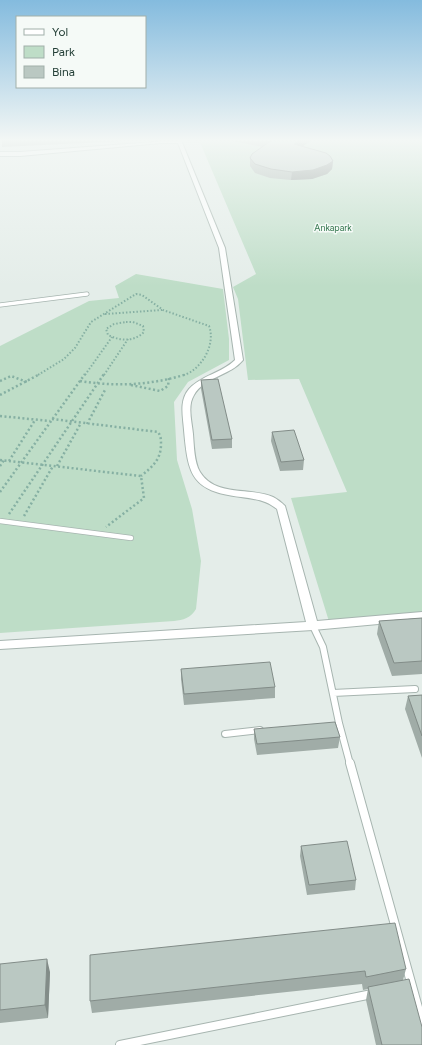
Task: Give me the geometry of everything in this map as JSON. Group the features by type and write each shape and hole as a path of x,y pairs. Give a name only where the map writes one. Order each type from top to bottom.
{"street":[{"path":"199,189 215,226 222,248 239,360 234,367 193,390 186,401 189,441 196,473 203,482 221,491 269,499 282,508 313,626"},
{"path":"0,644 313,626 422,616"}],"lane":[{"path":"0,305 87,294"},
{"path":"2,521 131,538"},
{"path":"313,626 323,647 333,693 335,724 408,986 422,1022"},
{"path":"333,693 415,689"},
{"path":"225,734 271,730"},
{"path":"120,1045 381,992"}],"path":[{"path":"0,395 27,382 64,359 75,348 92,322 136,294 142,295 163,310 209,326 212,331 206,353 194,370 169,378 129,384"},
{"path":"105,314 163,310"},
{"path":"133,322 143,326 144,332 142,335 128,339 112,337 108,335 106,329 114,324 133,322"},
{"path":"0,492 112,337"},
{"path":"2,521 128,339"},
{"path":"0,381 11,376 27,382"},
{"path":"80,381 129,384 160,390 168,386 169,378"},
{"path":"87,424 105,390"},
{"path":"0,416 154,431 160,434 160,456 158,461 141,476 0,460"},
{"path":"9,461 35,420"},
{"path":"57,467 81,423"},
{"path":"0,466 4,460"},
{"path":"20,524 53,466"},
{"path":"98,534 144,498 141,476"}],"green space":[{"name":"Ankapark","path":"220,189 422,189 422,620 331,628 291,498 347,492 299,379 248,380 238,299 233,287 256,274"},
{"path":"136,274 223,289 229,339 229,360 188,382 174,402 177,460 192,509 201,561 196,609 192,615 181,620 174,621 0,633 0,346 89,301 119,298 115,286"}],"building":[{"path":"218,379 232,439 212,440 201,380"},
{"path":"294,430 304,460 281,462 272,432"},
{"path":"422,618 422,661 394,663 379,621"},
{"path":"270,662 275,687 184,694 181,669"},
{"path":"422,695 422,736 408,696"},
{"path":"335,722 340,737 257,744 254,729"},
{"path":"347,841 356,880 309,885 301,846"},
{"path":"395,923 406,969 366,977 365,971 90,1001 90,955"},
{"path":"47,959 45,1005 0,1010 0,964"},
{"path":"409,979 422,1027 422,1045 382,1045 368,987"}]}
